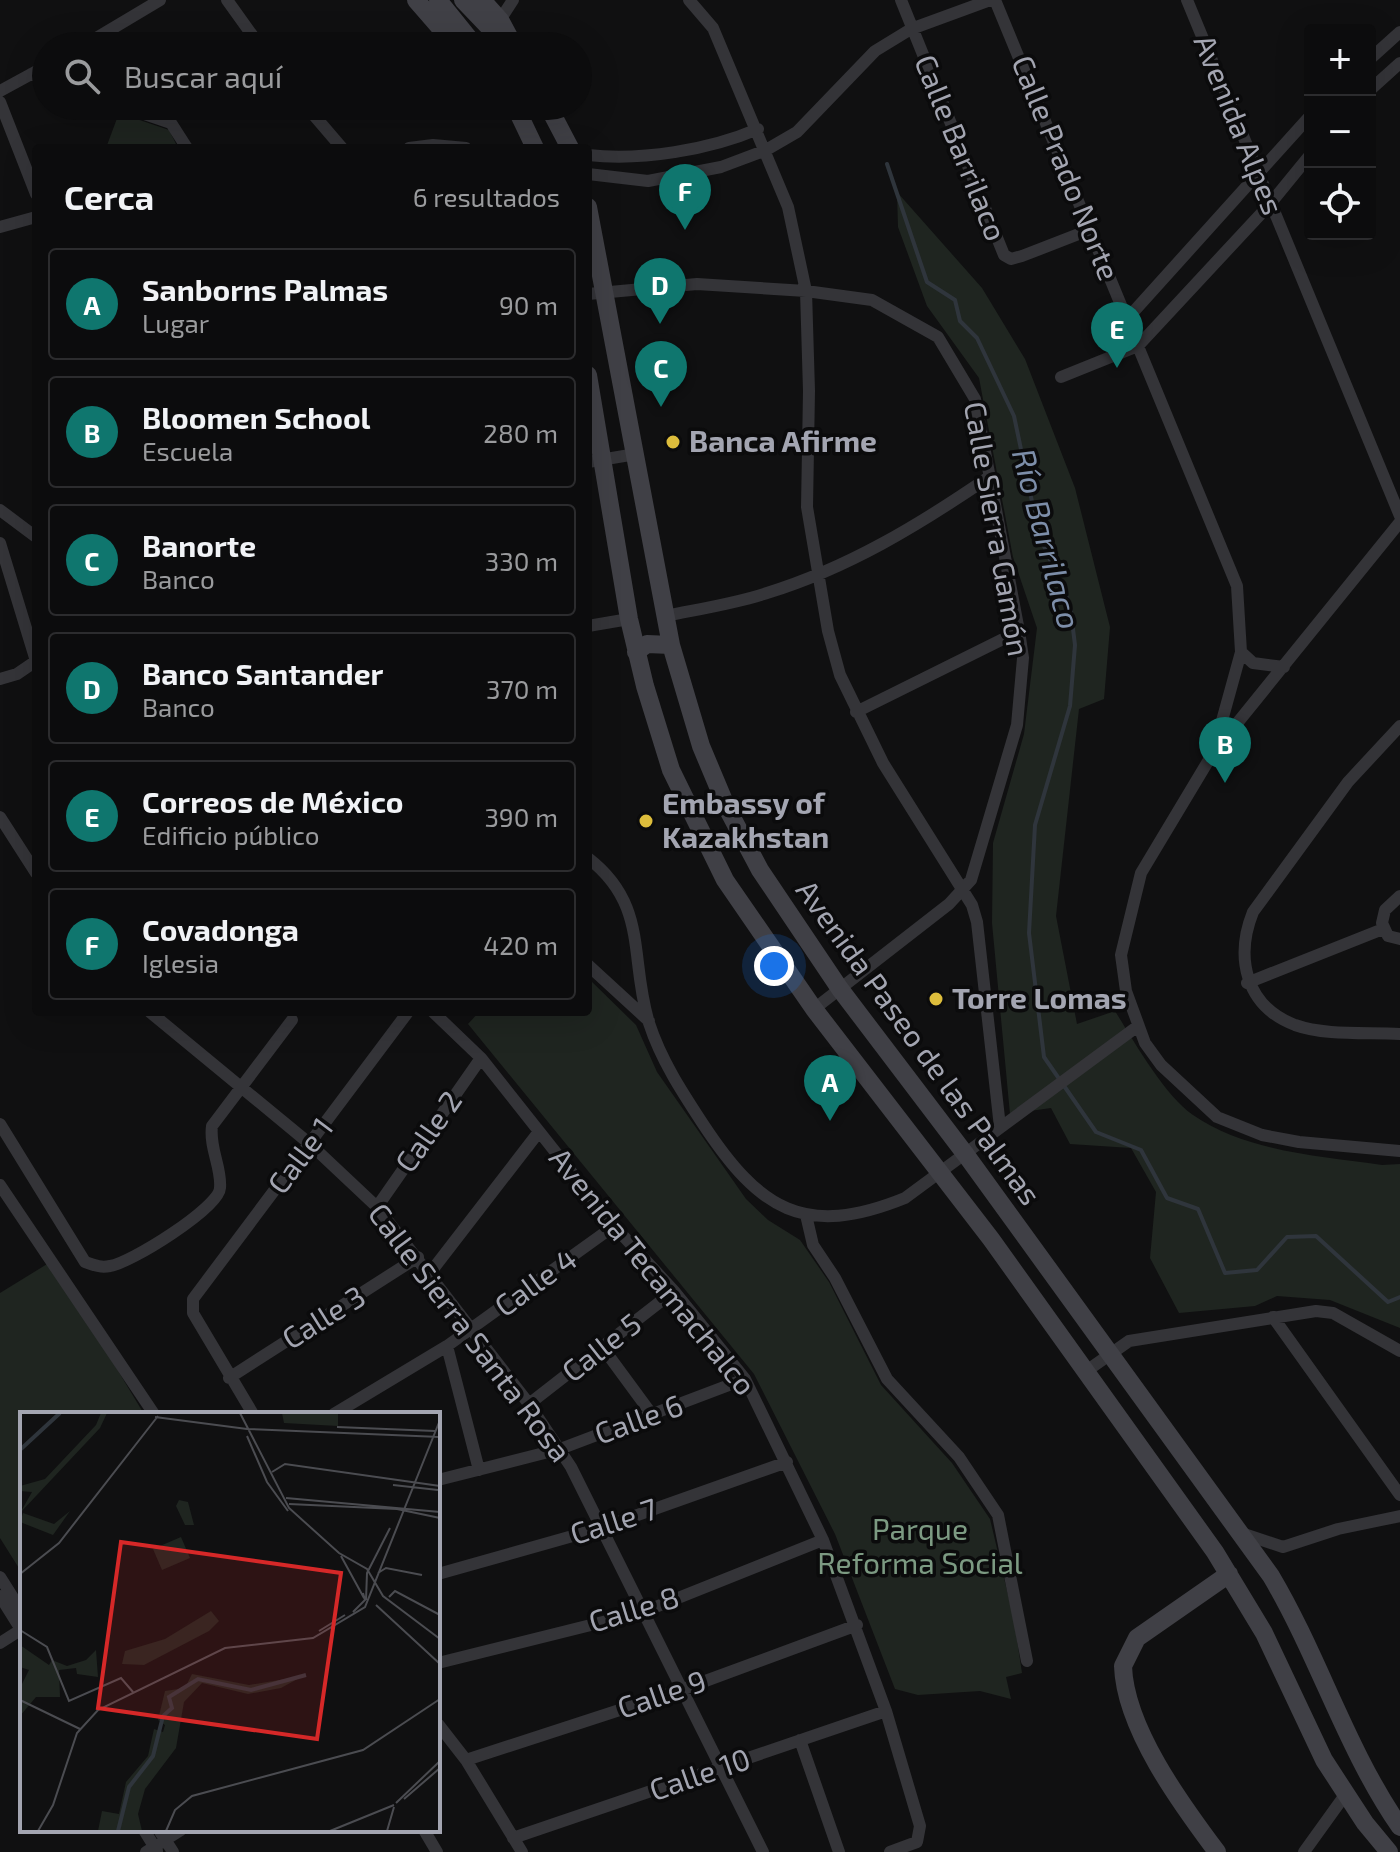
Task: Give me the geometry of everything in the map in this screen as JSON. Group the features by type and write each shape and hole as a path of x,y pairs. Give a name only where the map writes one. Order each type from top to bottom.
{"main road":[{"path":"416,0 444,32"},
{"path":"438,0 464,32"},
{"path":"463,0 494,32"},
{"path":"482,0 506,32"},
{"path":"515,120 533,144"},
{"path":"522,120 534,144"},
{"path":"555,120 568,144"},
{"name":"Avenida Paseo de las Palmas","path":"592,250 596,292 636,454 671,645 697,734 727,808 760,870 840,989 966,1155 1271,1576 1311,1648 1377,1792 1400,1827"},
{"name":"Avenida Paseo de las Palmas","path":"592,424 595,461 636,652 657,731 697,826 725,880 814,1009 943,1173 1215,1552 1243,1595 1345,1795 1389,1852"},
{"path":"626,600 661,594"},
{"path":"636,652 647,644 671,645"},
{"path":"1215,1552 1224,1538 1241,1533"},
{"path":"1217,1852 1156,1760 1136,1716 1123,1666 1137,1638 1229,1574"},
{"path":"1243,1595 1259,1589 1271,1576"},
{"path":"1345,1795 1352,1791 1377,1792"}],"street":[{"path":"106,32 160,0"},
{"path":"227,0 250,32"},
{"path":"500,20 513,0"},
{"path":"689,0 713,28 758,129 788,207 806,291 807,507 817,576 840,675 856,712 903,797 964,890 977,922 1000,1127"},
{"name":"Calle Barrilaco","path":"901,0 1004,255 1011,259 1022,256 1089,230"},
{"path":"592,174 648,181 721,167 766,150 797,132 875,51 911,29 992,0"},
{"name":"Calle Prado Norte","path":"992,0 1225,551 1237,586 1241,652 1213,753"},
{"name":"Avenida Alpes","path":"1187,0 1400,519"},
{"path":"1376,54 1400,32"},
{"path":"1376,85 1400,63"},
{"path":"0,91 31,74"},
{"path":"0,102 31,171"},
{"path":"162,120 171,123 184,144"},
{"path":"318,120 339,144"},
{"path":"1127,319 1304,123"},
{"path":"592,155 609,157 704,146 758,129"},
{"path":"1061,377 1138,346 1270,204 1304,162"},
{"path":"0,227 32,218"},
{"name":"Calle Sierra Gamón","path":"596,292 697,284 806,291 872,300 938,337 975,399 1023,658 1017,725 979,860 964,890"},
{"path":"595,461 636,454"},
{"path":"665,616 764,594 817,576 915,528 989,477"},
{"path":"0,510 32,534"},
{"name":"Calle Prado Norte","path":"1400,519 1213,753 1141,873 1121,955 1126,991 1138,1026 1161,1065 1217,1117 1262,1135 1299,1142 1400,1151"},
{"path":"0,543 32,648"},
{"path":"592,625 629,619"},
{"path":"856,712 1019,631"},
{"path":"1241,652 1253,663 1284,667"},
{"path":"0,679 17,674 32,664"},
{"path":"1400,726 1348,782 1253,912 1244,934 1243,960 1247,983 1260,1001 1296,1026 1400,1034"},
{"path":"0,817 32,867"},
{"path":"592,861 610,875 633,921 649,1021 667,1068 729,1163 754,1190 791,1212 806,1215 877,1210 905,1198 943,1173 1000,1127 1138,1026"},
{"path":"814,1009 964,890"},
{"path":"1400,896 1385,910 1383,929 1388,936 1400,939"},
{"path":"1247,983 1383,929"},
{"path":"592,969 649,1021"},
{"name":"Calle Sierra Santa Rosa","path":"155,1016 310,1144 377,1207 529,1404 560,1449 601,1528 720,1767 758,1851"},
{"name":"Calle 1","path":"229,1378 193,1313 193,1299 405,1016"},
{"name":"Avenida Tecamachalco","path":"442,1016 451,1020 614,1226 674,1291 745,1379 823,1540 857,1625 886,1711 922,1832 917,1842 890,1852"},
{"path":"0,1124 85,1262 97,1267 123,1262 213,1204 220,1188 211,1141 212,1126 292,1020"},
{"name":"Calle 2","path":"377,1207 481,1058"},
{"path":"430,1273 538,1133"},
{"path":"0,1185 153,1412"},
{"path":"806,1215 813,1245 835,1278 887,1379 959,1457 998,1515 1027,1661"},
{"name":"Calle 4","path":"337,1412 472,1330 614,1226"},
{"name":"Calle 3","path":"229,1378 418,1257"},
{"name":"Calle 5","path":"529,1404 674,1291"},
{"path":"1085,1372 1129,1341 1316,1311 1333,1313 1400,1351"},
{"path":"1273,1317 1400,1495"},
{"path":"447,1346 479,1470"},
{"path":"603,1348 653,1416"},
{"path":"229,1378 252,1412"},
{"name":"Calle 6","path":"440,1480 560,1449 745,1379"},
{"name":"Calle 7","path":"440,1573 601,1528 787,1462"},
{"path":"1241,1533 1283,1547 1338,1529 1400,1516"},
{"name":"Calle 8","path":"440,1663 643,1612 823,1540"},
{"path":"0,1577 20,1609"},
{"path":"0,1596 20,1627"},
{"name":"Calle 9","path":"466,1760 681,1690 857,1625"},
{"path":"0,1643 20,1631"},
{"name":"Calle 10","path":"513,1838 886,1711"},
{"path":"440,1727 466,1760 522,1852"},
{"path":"800,1740 839,1852"},
{"path":"1304,1852 1345,1795"},
{"path":"156,1844 177,1832"},
{"path":"425,1832 437,1852"},
{"path":"156,1844 173,1852"}],"green space":[{"path":"116,120 140,120 169,130 176,144 107,144"},
{"path":"897,192 982,288 1025,359 1075,488 1110,627 1104,699 1079,709 1056,916 1077,1024 1115,1011 1150,1067 1182,1106 1236,1137 1309,1155 1382,1165 1400,1164 1400,1328 1330,1300 1277,1296 1255,1306 1179,1313 1150,1258 1156,1192 1131,1148 1070,1144 1051,1108 1010,1114 992,923 993,843 1024,734 1037,628 1013,557 979,378 927,306 898,227"},
{"name":"Parque Reforma Social","path":"592,982 636,1025 657,1072 746,1199 768,1220 800,1240 829,1282 881,1385 952,1463 990,1519 1014,1620 1022,1673 1006,1677 1011,1699 980,1691 918,1695 895,1689 835,1534 754,1374 468,1024 475,1016 592,1016"},
{"path":"52,1261 143,1412 20,1412 20,1570 0,1538 0,1293"}],"waterway":[{"name":"Río Barrilaco","path":"887,164 927,282 955,300 960,321 977,338 1014,416 1039,535 1070,605 1075,645 1070,706 1035,825 1029,933 1044,1057 1096,1132 1141,1150 1167,1198 1198,1209 1225,1273 1257,1270 1287,1237 1316,1236 1388,1302 1400,1297"}],"place":[{"name":"Covadonga","path":"685,230"},
{"name":"Banco Santander","path":"660,324"},
{"name":"Correos de México","path":"1117,368"},
{"name":"Banorte","path":"661,407"},
{"name":"Banca Afirme","path":"673,442"},
{"name":"Bloomen School","path":"1225,783"},
{"name":"Embassy of Kazakhstan","path":"646,821"},
{"name":"Torre Lomas","path":"936,999"},
{"name":"Sanborns Palmas","path":"830,1121"}]}
